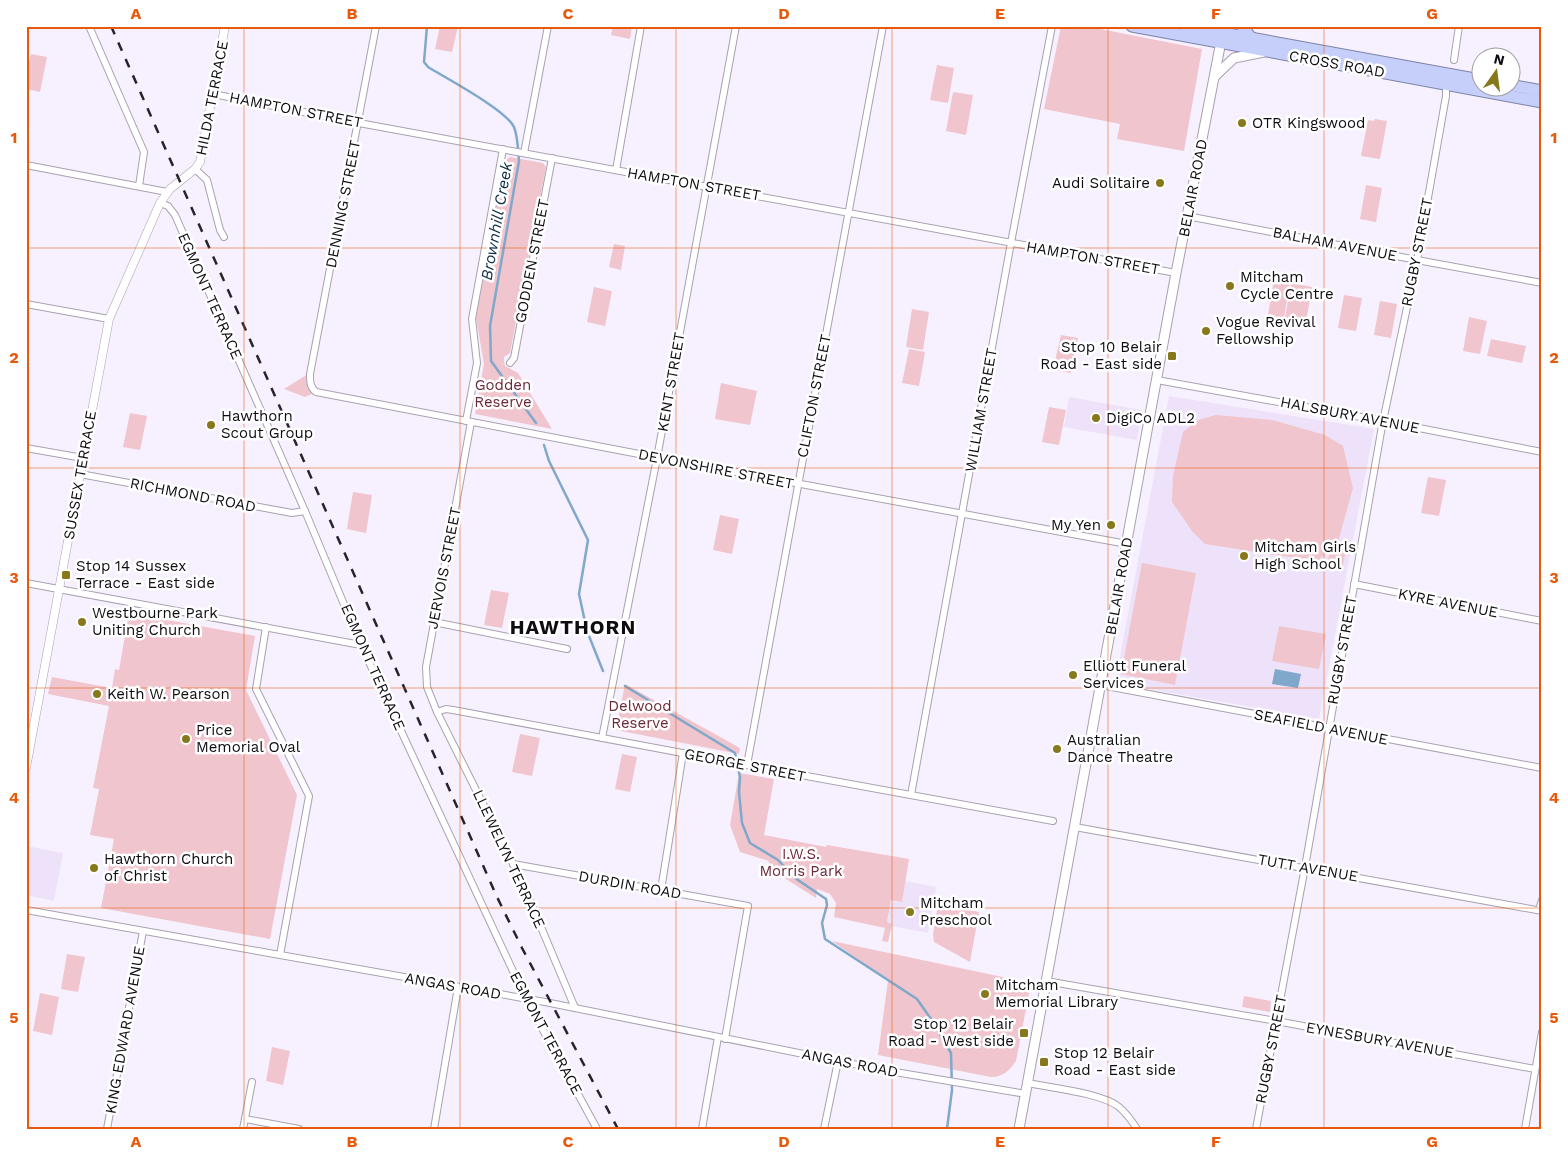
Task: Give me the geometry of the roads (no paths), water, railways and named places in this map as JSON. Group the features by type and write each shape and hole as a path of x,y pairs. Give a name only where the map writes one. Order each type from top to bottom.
{"highway":[{"name":"CROSS ROAD","path":"1132,26 1251,38 1470,78"},
{"name":"CROSS ROAD","path":"1185,26 1223,34 1265,52 1542,102"},
{"path":"1242,26 1251,38"},
{"path":"1520,87 1542,91"}],"main road":[{"name":"BELAIR ROAD","path":"1019,1129 1176,273 1223,34"},
{"path":"1215,76 1234,58 1265,52"}],"street":[{"path":"89,26 144,152 139,186"},
{"name":"HILDA TERRACE","path":"167,192 195,169 200,162 225,26"},
{"name":"DENNING STREET","path":"310,383 310,374 376,26"},
{"path":"520,153 548,26"},
{"path":"616,170 641,26"},
{"name":"KENT STREET","path":"602,738 657,458 736,26"},
{"name":"CLIFTON STREET","path":"747,765 884,26"},
{"name":"WILLIAM STREET","path":"911,795 1052,26"},
{"path":"1454,60 1459,26"},
{"name":"RUGBY STREET","path":"1256,1129 1305,867 1383,420 1417,260 1446,96 1446,84"},
{"name":"HAMPTON STREET","path":"213,94 520,153 1176,273"},
{"name":"JERVOIS STREET","path":"437,712 427,687 425,674 469,421 477,363 472,319 503,149"},
{"name":"GODDEN STREET","path":"510,363 514,358 552,158"},
{"path":"26,165 167,192"},
{"name":"HILDA TERRACE","path":"195,169 207,180 220,230 224,237"},
{"name":"SUSSEX TERRACE","path":"26,768 109,319 160,203 167,192"},
{"name":"EGMONT TERRACE","path":"160,203 168,206 175,216 305,511 361,645 526,999 597,1129"},
{"name":"BALHAM AVENUE","path":"1187,216 1542,283"},
{"path":"26,304 109,319"},
{"name":"HALSBURY AVENUE","path":"1157,380 1383,420 1542,452"},
{"name":"DEVONSHIRE STREET","path":"310,383 316,392 323,394 962,515 1127,544"},
{"path":"26,448 83,458"},
{"name":"RICHMOND ROAD","path":"80,474 292,513 305,511"},
{"path":"26,583 361,645"},
{"name":"KYRE AVENUE","path":"1354,584 1542,621"},
{"path":"434,622 566,648"},
{"path":"266,627 256,688 309,796 280,955"},
{"name":"SEAFIELD AVENUE","path":"1101,685 1542,768"},
{"name":"GEORGE STREET","path":"437,712 446,709 453,710 1053,821"},
{"name":"LLEWELYN TERRACE","path":"437,712 513,864 575,1008"},
{"path":"661,890 683,753"},
{"name":"TUTT AVENUE","path":"1075,827 1305,867 1540,911"},
{"name":"DURDIN ROAD","path":"513,864 748,906 721,1038"},
{"path":"1540,911 1542,900"},
{"name":"ANGAS ROAD","path":"26,910 575,1008 838,1061 1026,1094"},
{"name":"KING EDWARD AVENUE","path":"107,1129 144,931"},
{"name":"EYNESBURY AVENUE","path":"1046,982 1276,1021 1535,1069"},
{"path":"434,1129 458,987"},
{"path":"1525,1129 1542,1032"},
{"path":"702,1129 721,1038"},
{"path":"824,1129 838,1061"},
{"path":"243,1129 252,1082"},
{"path":"1028,1083 1101,1098 1118,1106 1137,1129"},
{"path":"245,1119 299,1129"}],"water":[{"path":"1275,669 1301,674 1298,688 1272,684"}],"waterway":[{"name":"Brownhill Creek","path":"427,26 424,62 428,67 488,103 509,120 514,127 519,161 490,326 491,361 536,423"},
{"name":"Brownhill Creek","path":"544,445 549,461 588,540 579,594 587,631 603,671"},
{"name":"Brownhill Creek","path":"625,686 735,753 740,777 739,792 742,823 750,843 778,860 795,878 826,899 827,905 822,923 825,939 917,999 951,1053 952,1090 947,1129"}],"railway":[{"path":"111,26 497,897 618,1129"}],"place":[{"name":"OTR Kingswood","path":"1242,123"},
{"name":"Audi Solitaire","path":"1160,183"},
{"name":"Mitcham Cycle Centre","path":"1230,286"},
{"name":"Vogue Revival Fellowship","path":"1206,331"},
{"name":"Stop 10 Belair Road - East side","path":"1172,356"},
{"name":"DigiCo ADL2","path":"1096,418"},
{"name":"Hawthorn Scout Group","path":"211,425"},
{"name":"My Yen","path":"1111,525"},
{"name":"Mitcham Girls High School","path":"1244,556"},
{"name":"Stop 14 Sussex Terrace - East side","path":"66,575"},
{"name":"Westbourne Park Uniting Church","path":"82,622"},
{"name":"Elliott Funeral Services","path":"1073,675"},
{"name":"Keith W. Pearson","path":"97,694"},
{"name":"Price Memorial Oval","path":"186,739"},
{"name":"Australian Dance Theatre","path":"1057,749"},
{"name":"Hawthorn Church of Christ","path":"94,868"},
{"name":"Mitcham Preschool","path":"910,912"},
{"name":"Mitcham Memorial Library","path":"985,994"},
{"name":"Stop 12 Belair Road - West side","path":"1024,1033"},
{"name":"Stop 12 Belair Road - East side","path":"1044,1062"}],"district":[{"name":"HAWTHORN","path":"573,627"}],"park label":[{"name":"Godden Reserve","path":"503,394"},
{"name":"Delwood Reserve","path":"640,714"},
{"name":"I.W.S. Morris Park","path":"801,862"}]}
